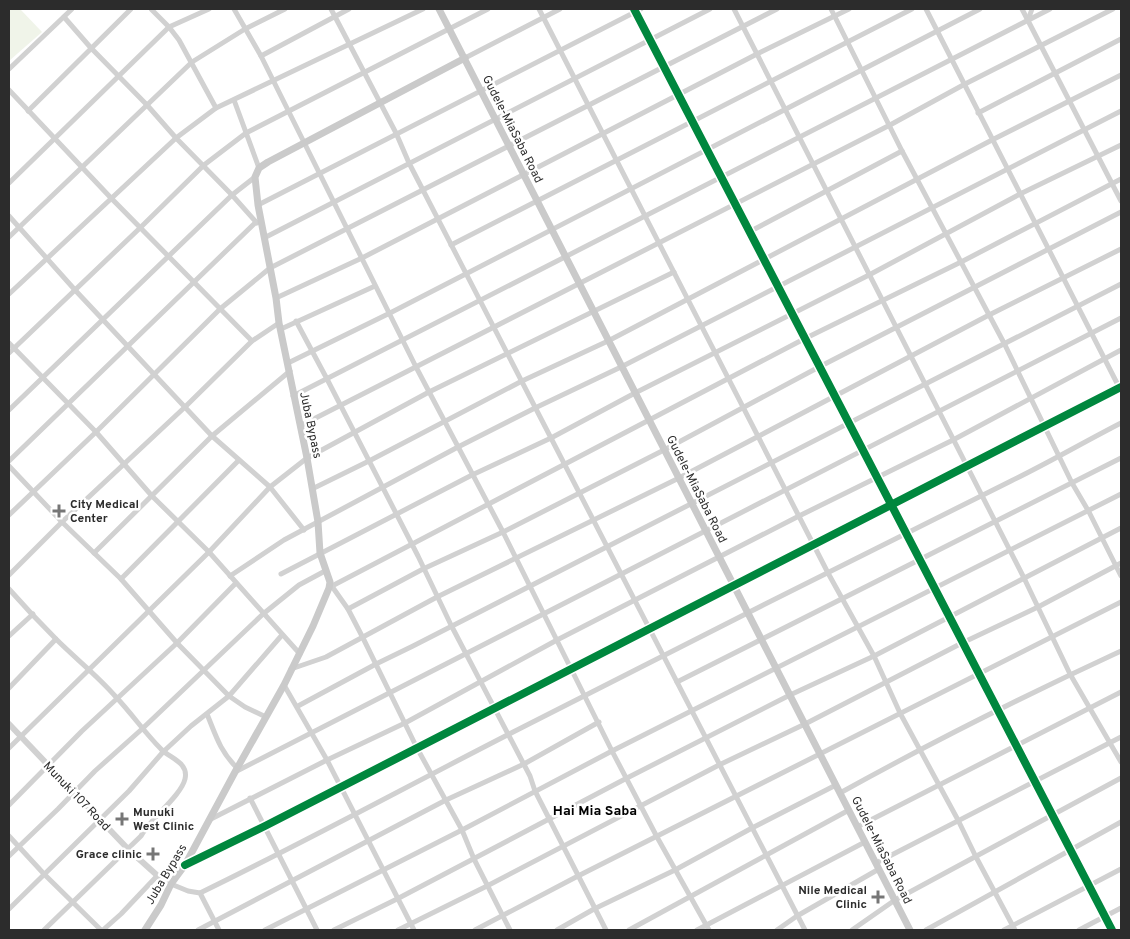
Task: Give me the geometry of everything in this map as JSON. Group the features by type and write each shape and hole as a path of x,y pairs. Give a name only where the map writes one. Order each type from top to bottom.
{"main road":[{"path":"255,177 259,168 465,58 439,9"},
{"name":"Gudele-MiaSaba Road","path":"465,58 621,367 910,930"},
{"name":"Juba Bypass","path":"145,930 161,905 171,884 185,865 284,685 331,584 320,553 318,522 307,458 293,396 262,229 255,177"}],"street":[{"path":"9,70 72,9"},
{"path":"28,111 131,9"},
{"path":"151,9 169,27 192,62 216,108"},
{"path":"9,183 120,77 169,27 209,9"},
{"path":"234,9 261,56 348,228 375,286 503,532 612,751 675,870 710,930"},
{"path":"9,237 192,62 245,29 285,9"},
{"path":"331,9 381,103 409,163 479,300 805,930"},
{"path":"261,56 349,9"},
{"path":"9,294 176,138 216,108 423,9"},
{"path":"9,353 204,165 246,133 488,9"},
{"path":"539,9 828,573 874,656 900,713 1014,928"},
{"path":"465,58 560,9"},
{"path":"264,238 710,9"},
{"path":"734,9 1024,578 1070,674 1121,762"},
{"path":"9,515 220,309 270,268 777,9"},
{"path":"831,9 902,151 1004,343 1046,426 1072,483 1102,538 1119,564 1121,576"},
{"path":"276,298 362,258 678,94 849,9"},
{"path":"451,245 912,9"},
{"path":"185,865 265,826 649,628 1121,389 926,9"},
{"path":"94,553 212,436 289,367 312,351 390,313 551,228 980,9"},
{"path":"1022,9 1121,201"},
{"path":"1027,20 1032,9"},
{"path":"293,396 1050,9"},
{"path":"300,426 1113,9"},
{"path":"258,205 637,10 649,40 1112,930"},
{"path":"64,17 262,229"},
{"path":"978,113 1121,39"},
{"path":"312,489 522,381 608,340 1121,75"},
{"path":"9,90 111,198 252,341"},
{"path":"234,100 259,168"},
{"path":"230,576 284,540 458,447 621,367 1121,111"},
{"path":"281,574 472,475 551,438 635,392 869,275 1020,194 1121,145"},
{"path":"749,232 902,151"},
{"path":"9,410 232,195 255,177"},
{"path":"510,930 474,859 462,830 417,748 348,609 331,584 565,465 804,339 961,262 1121,179"},
{"path":"348,609 424,569 503,532 664,450 819,367 975,289 1121,212"},
{"path":"9,216 75,290 212,436 270,488 304,530"},
{"path":"9,461 256,222"},
{"path":"292,669 326,657 437,597 679,478 989,315 1121,249"},
{"path":"9,748 209,552 270,488 307,458 429,392 674,272"},
{"path":"298,706 451,625 1121,284"},
{"path":"9,576 62,522 185,407 252,341 280,326 296,321 375,286"},
{"path":"207,714 218,744 236,770 1121,318"},
{"path":"296,321 341,405 451,625 524,764 606,930"},
{"path":"9,343 69,403 152,496 209,552 300,654"},
{"path":"211,819 405,722 557,640 799,516 953,440 1121,350"},
{"path":"171,884 188,891 200,893 280,854 663,655 1013,480 1121,423"},
{"path":"677,682 1121,458"},
{"path":"120,579 240,460"},
{"path":"9,466 120,579 177,643 229,696 245,707 266,717"},
{"path":"265,930 612,751 858,626 1089,512 1121,494"},
{"path":"334,930 627,778 790,695 874,656 1121,528"},
{"path":"398,930 487,886 719,765 887,683 1119,564"},
{"path":"9,856 95,771 263,614 299,585 325,571"},
{"path":"9,805 82,731 177,643 236,583"},
{"path":"9,590 56,639 118,698 163,752 180,762 186,779 176,795 129,850 44,930"},
{"path":"475,930 578,876 1121,602"},
{"path":"9,636 32,614"},
{"path":"9,909 129,792 163,752 229,696 282,635"},
{"path":"9,688 56,639"},
{"path":"840,793 919,749 1070,674 1121,651"},
{"path":"284,685 298,706 356,814 414,930"},
{"path":"857,827 939,784 1092,709 1121,692"},
{"path":"198,930 293,882 446,800 524,764 598,722"},
{"name":"Munuki 107 Road","path":"9,724 129,850 157,876 171,884"},
{"path":"777,930 877,866 958,820 1121,737"},
{"path":"852,930 895,900 976,858 1121,778"},
{"path":"557,930 594,909 675,870 836,785"},
{"path":"250,798 317,930"},
{"path":"629,930 849,810"},
{"path":"926,930 1121,822"},
{"path":"9,836 44,874 102,930 121,914 157,876"},
{"path":"697,930 865,842"},
{"path":"1004,930 1014,928 1121,869"},
{"path":"200,893 219,930"},
{"path":"1079,930 1121,908"}],"shaded area":[{"path":"9,9 20,9 42,32 9,61"}],"cycle path":[{"path":"634,9 1112,930"},
{"path":"185,865 265,826 1121,387"}],"place":[{"name":"City Medical Center","path":"59,511"},
{"name":"Munuki West Clinic","path":"122,819"},
{"name":"Grace clinic","path":"153,854"},
{"name":"Nile Medical Clinic","path":"878,897"}],"district":[{"name":"Hai Mia Saba","path":"595,810"}]}
